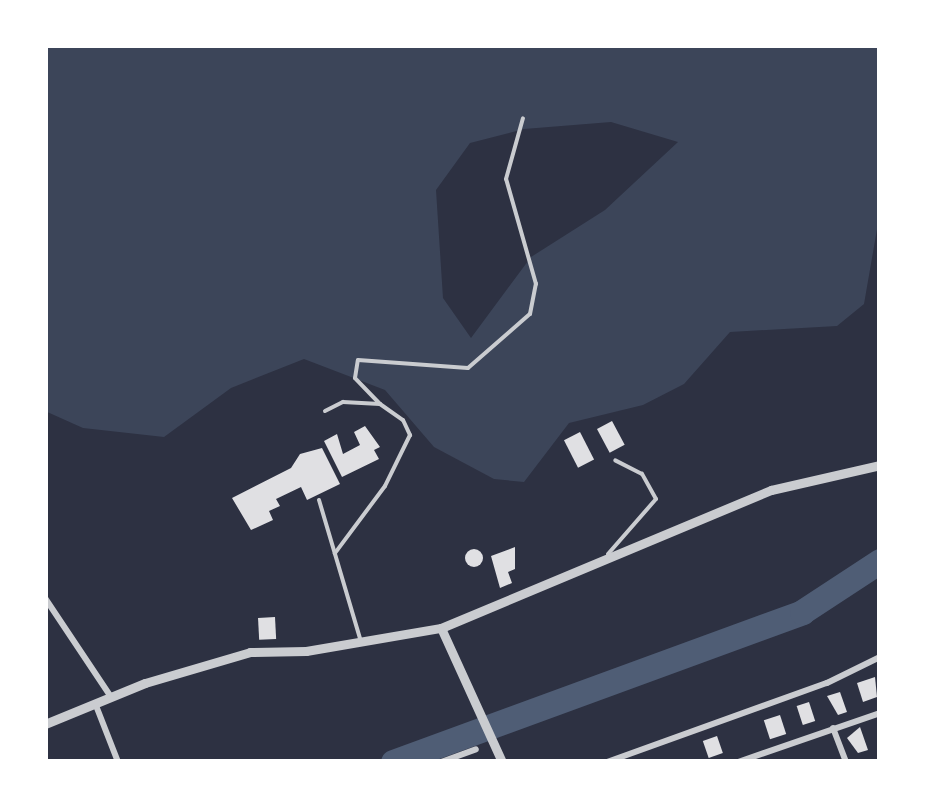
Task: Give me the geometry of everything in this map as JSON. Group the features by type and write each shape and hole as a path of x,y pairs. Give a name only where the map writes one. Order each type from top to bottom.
{"street":[{"path":"45,724 111,696 250,652 361,642 441,628 608,554 771,490 880,465"},
{"path":"45,598 111,696"},
{"path":"441,628 502,762"},
{"path":"607,762 827,683 880,656"},
{"path":"95,703 118,762"},
{"path":"738,762 880,713"},
{"path":"833,728 846,762"},
{"path":"441,762 476,750"}],"lane":[{"path":"335,553 406,451 409,428 355,378 358,360 468,368 530,314 536,284 506,179 524,118"},
{"path":"326,411 344,402 380,404"},
{"path":"608,554 656,499 642,474 614,460"},
{"path":"319,500 361,642"}],"shaded area":[{"path":"45,45 880,45 880,212 864,304 837,326 730,332 684,384 643,405 569,423 524,482 494,479 434,447 385,390 304,359 231,388 164,437 83,428 45,411","holes":["611,122 678,142 605,210 531,257 471,338 443,298 436,190 470,143 524,129"]}],"building":[{"path":"612,421 625,445 610,453 597,429"},
{"path":"365,426 380,447 374,450 379,459 342,477 324,441 337,434 343,454 360,445 354,432"},
{"path":"580,432 594,460 578,468 564,440"},
{"path":"322,448 340,484 307,500 301,487 276,499 280,506 269,511 273,520 251,530 232,498 291,468 300,454"},
{"path":"515,547 515,569 508,572 512,583 500,588 491,556"},
{"path":"474,549 483,558 474,567 465,558"},
{"path":"275,617 276,639 259,640 258,618"},
{"path":"875,677 877,697 863,702 857,683"},
{"path":"840,692 847,712 838,715 827,696"},
{"path":"809,702 815,721 803,725 797,706"},
{"path":"780,715 786,734 770,739 764,720"},
{"path":"860,727 868,750 858,753 847,738"},
{"path":"717,736 723,753 709,758 703,741"}],"waterway":[{"path":"393,762 802,612 880,561"}]}
